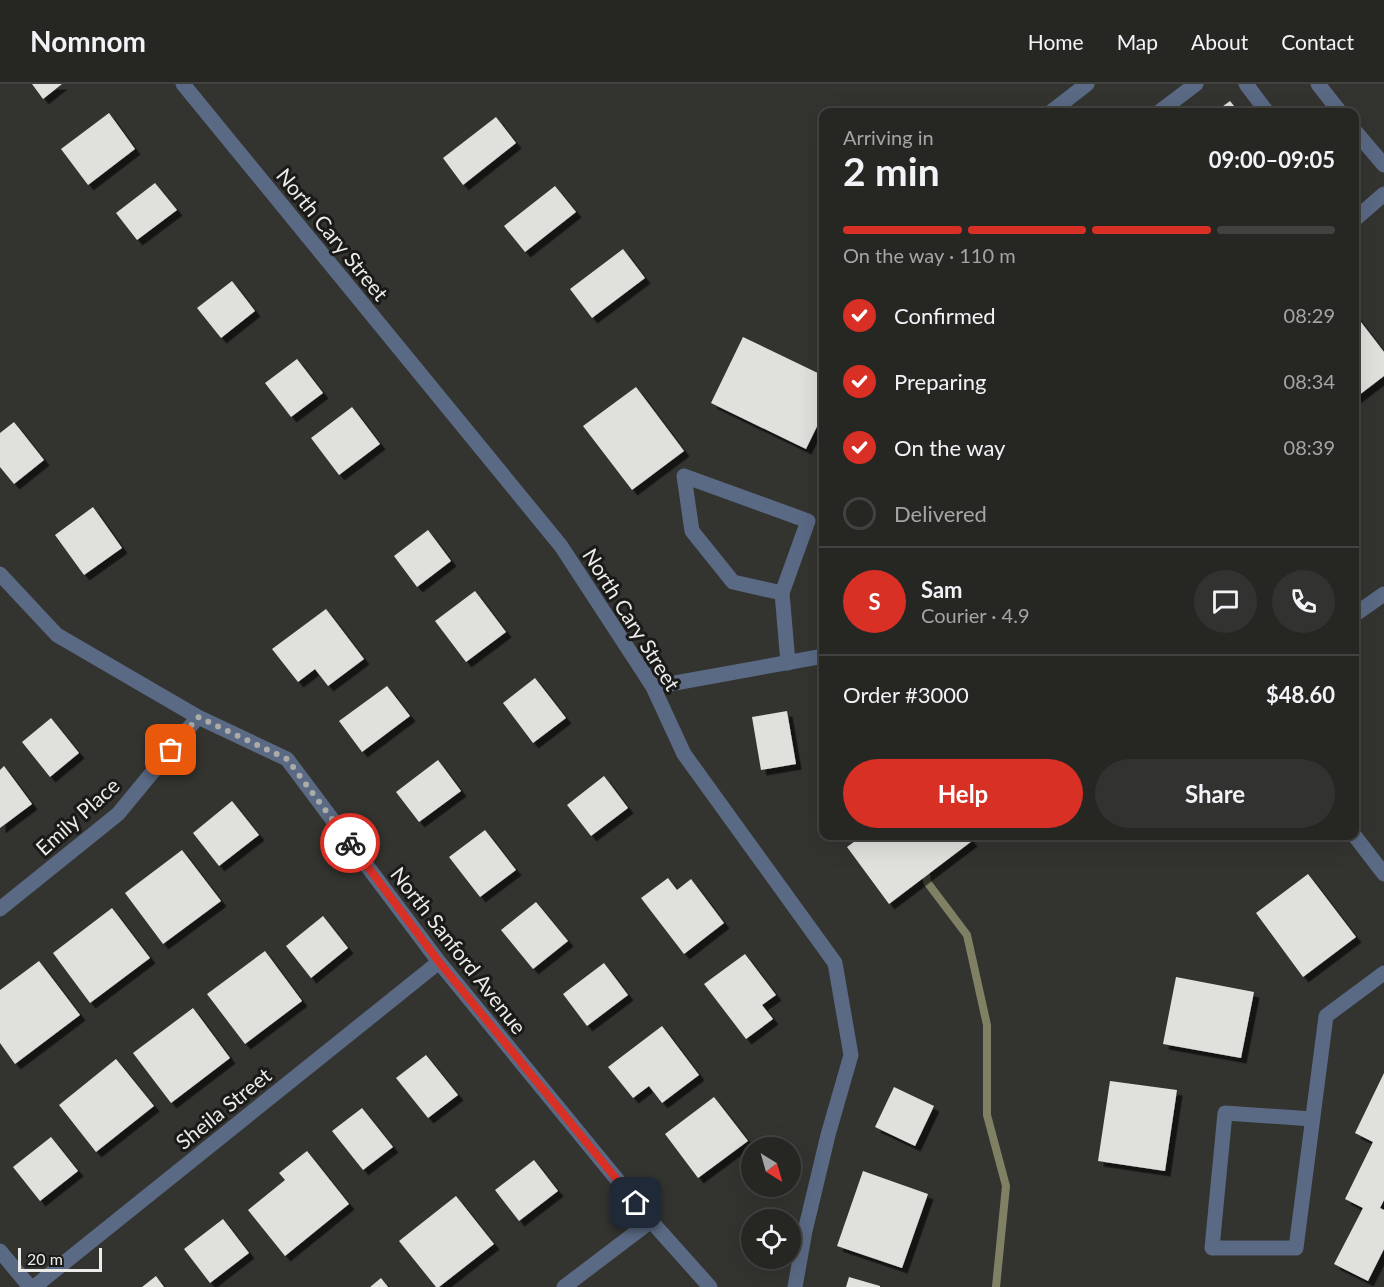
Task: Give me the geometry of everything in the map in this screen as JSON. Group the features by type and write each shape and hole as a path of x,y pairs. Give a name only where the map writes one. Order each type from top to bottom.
{"street":[{"name":"North Cary Street","path":"183,84 561,546 653,687 684,754 835,963 851,1055 828,1135 805,1231 795,1287"},
{"path":"1056,108 1087,84"},
{"path":"1164,108 1196,84"},
{"path":"1246,84 1264,108"},
{"path":"1318,84 1337,108"},
{"path":"1359,136 1384,165"},
{"path":"1359,216 1384,194"},
{"path":"782,593 733,582 692,531 684,476 808,521 782,593 788,663"},
{"name":"North Sanford Avenue","path":"0,574 57,635 198,717 287,759 439,962 651,1221 710,1287"},
{"path":"1359,612 1384,594"},
{"path":"653,687 819,657"},
{"name":"Emily Place","path":"0,909 118,814 198,717"},
{"path":"1358,840 1384,874"},
{"name":"Sheila Street","path":"32,1287 439,962"},
{"path":"1312,1119 1225,1113 1212,1248 1296,1248 1326,1016 1384,973"},
{"path":"564,1287 651,1221"},
{"path":"0,1251 32,1287"}],"building":[{"path":"32,84 62,84 43,99"},
{"path":"1230,101 1236,108 1220,108"},
{"path":"109,113 135,149 88,185 61,149"},
{"path":"496,117 516,143 463,185 443,158"},
{"path":"155,183 177,210 137,240 116,213"},
{"path":"555,186 576,212 525,252 504,226"},
{"path":"623,249 645,278 592,318 570,289"},
{"path":"232,281 255,311 221,338 197,308"},
{"path":"1359,320 1384,352 1384,376 1359,395"},
{"path":"743,337 819,374 819,422 806,449 711,403"},
{"path":"297,359 323,393 291,417 265,383"},
{"path":"636,387 684,451 632,490 583,426"},
{"path":"352,407 380,444 339,475 311,438"},
{"path":"14,422 44,460 14,484 0,467 0,433"},
{"path":"93,507 122,548 84,575 55,535"},
{"path":"428,530 451,561 417,587 394,556"},
{"path":"475,591 506,632 466,662 435,621"},
{"path":"326,609 364,659 328,686 315,669 298,682 272,649"},
{"path":"535,678 566,718 533,743 503,703"},
{"path":"387,686 410,716 362,752 339,721"},
{"path":"787,711 796,764 761,770 752,717"},
{"path":"51,718 79,753 50,777 22,742"},
{"path":"438,760 461,791 419,822 396,792"},
{"path":"4,766 32,804 0,828 0,770"},
{"path":"604,776 628,808 591,836 567,805"},
{"path":"232,801 259,835 219,866 193,833"},
{"path":"485,830 516,870 480,897 449,857"},
{"path":"857,840 972,841 889,904 847,847"},
{"path":"182,850 221,901 163,944 125,893"},
{"path":"1308,874 1356,937 1303,977 1256,913"},
{"path":"668,878 677,890 691,879 724,923 684,954 641,898"},
{"path":"536,902 568,941 533,969 501,930"},
{"path":"112,908 150,958 90,1003 53,953"},
{"path":"323,916 348,948 311,978 286,946"},
{"path":"265,951 302,1001 245,1044 207,994"},
{"path":"745,954 776,995 762,1005 773,1019 746,1039 704,984"},
{"path":"39,961 80,1015 15,1064 0,1043 0,990"},
{"path":"604,963 628,995 587,1026 563,994"},
{"path":"1176,977 1254,992 1241,1058 1163,1044"},
{"path":"193,1008 230,1058 171,1103 133,1053"},
{"path":"662,1026 699,1075 662,1103 649,1086 633,1098 608,1067"},
{"path":"426,1055 458,1095 428,1118 396,1078"},
{"path":"116,1059 154,1106 96,1152 59,1105"},
{"path":"1384,1073 1384,1200 1380,1208 1384,1210 1384,1249 1368,1281 1334,1264 1363,1208 1345,1199 1373,1142 1355,1133"},
{"path":"1110,1081 1177,1090 1165,1171 1098,1161"},
{"path":"894,1087 934,1106 915,1146 875,1127"},
{"path":"714,1097 745,1137 741,1137 741,1146 698,1178 665,1134"},
{"path":"362,1108 393,1147 363,1170 332,1131"},
{"path":"51,1137 78,1171 40,1201 13,1167"},
{"path":"307,1151 349,1204 285,1256 248,1210 285,1180 279,1173"},
{"path":"534,1160 558,1191 519,1221 495,1190"},
{"path":"863,1171 928,1194 902,1268 837,1246"},
{"path":"456,1196 494,1244 436,1287 399,1241"},
{"path":"223,1219 249,1253 210,1283 184,1249"},
{"path":"156,1276 164,1287 142,1287"},
{"path":"849,1277 880,1286 880,1287 846,1287"},
{"path":"381,1278 388,1287 370,1287"}],"waterway":[{"path":"925,866 927,882 967,935 987,1025 987,1115 1006,1186 996,1287"}],"way so far":[{"path":"171,750 198,717 287,759 350,843"}],"route":[{"path":"350,843 439,962 636,1203"}]}
